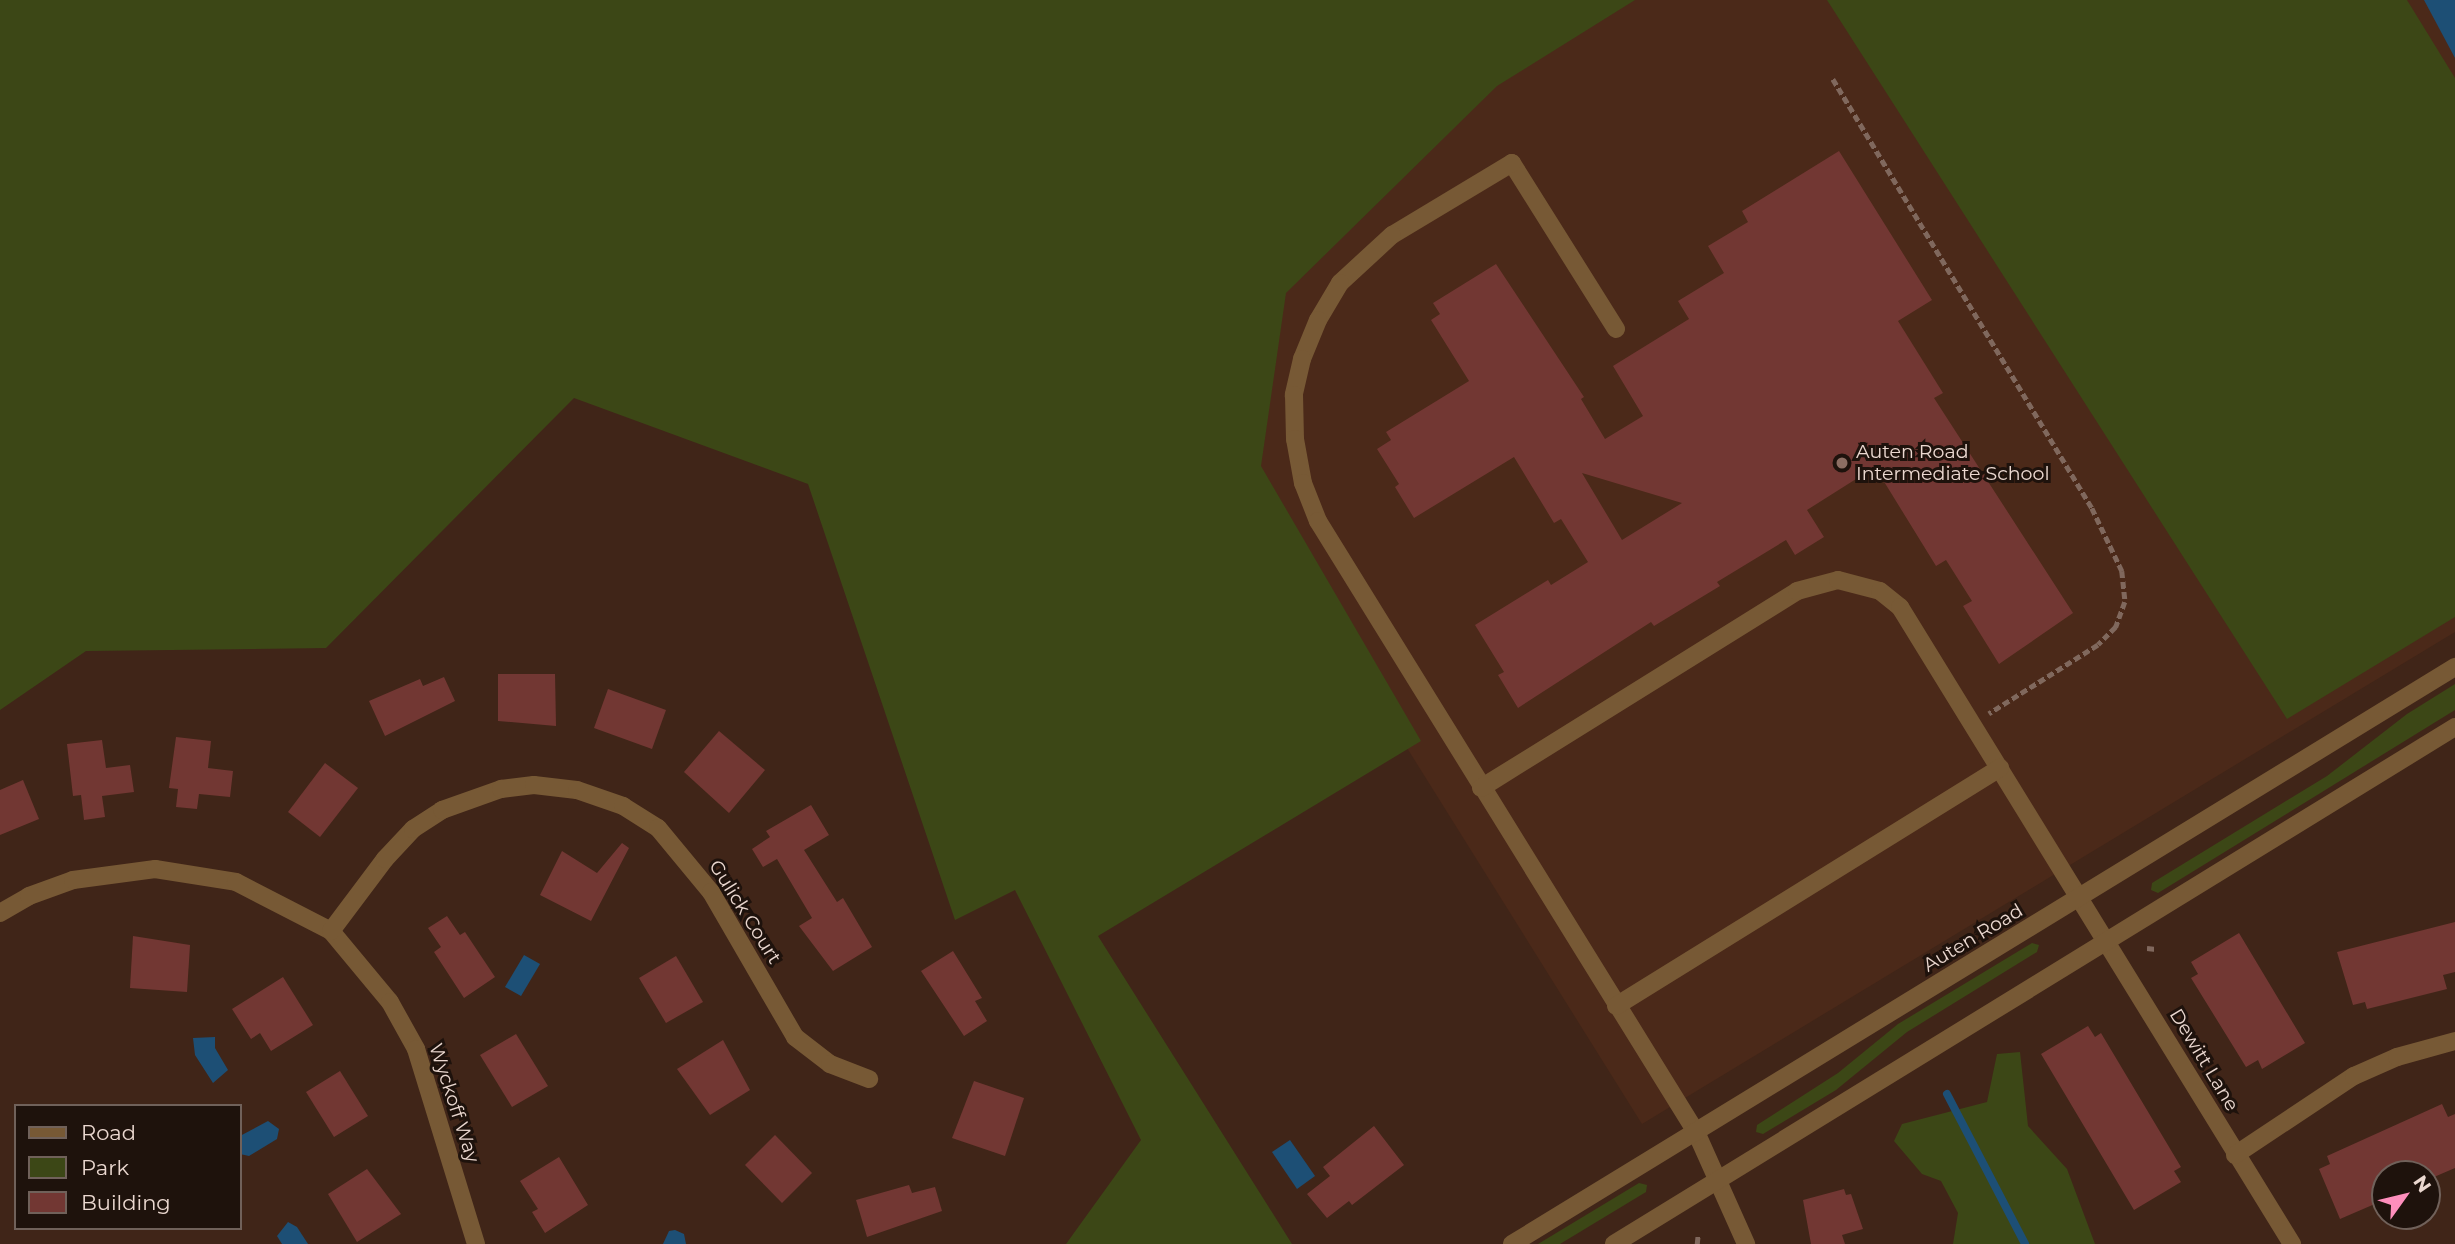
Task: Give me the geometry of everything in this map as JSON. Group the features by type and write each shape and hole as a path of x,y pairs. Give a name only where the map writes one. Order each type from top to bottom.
{"street":[{"path":"1616,329 1512,163 1366,255 1340,283 1318,320 1302,359 1294,395 1295,439 1303,483 1318,521 1480,788 1696,1132 1720,1179 1746,1244"},
{"name":"Dewitt Lane","path":"1480,788 1797,591 1838,580 1861,583 1900,607 2081,897 2235,1155 2292,1244"},
{"name":"Auten Road","path":"1512,1244 2455,667"},
{"path":"1614,1244 2455,727"},
{"path":"1616,1006 2000,768"},
{"name":"Gulick Court","path":"331,931 385,859 413,829 442,810 501,789 534,785 577,790 623,806 658,828 711,892 795,1037 830,1064 869,1079"},
{"name":"Wyckoff Way","path":"0,913 29,896 74,880 155,869 236,881 331,931 390,1002 416,1049 476,1244"},
{"path":"2235,1155 2354,1076 2397,1057 2455,1041"}],"path":[{"path":"1833,79 2092,508 2122,571 2125,602 2116,627 2107,636 1973,724"},
{"path":"2147,948 2156,949"},
{"path":"1697,1244 1698,1234"}],"shaded area":[{"name":"Auten Road Intermediate School","path":"1604,0 2455,0 2455,632 1642,1124 1124,295"}],"green space":[{"path":"0,0 1635,0 1497,86 1286,293 1261,466 1421,741 1098,936 1292,1244 1066,1244 1141,1140 1015,890 955,920 808,484 574,398 326,648 86,651 0,710"},
{"path":"1827,0 2407,0 2455,78 2455,617 2287,719"},
{"path":"2455,684 2455,710 2158,893 2151,890 2152,883 2327,776 2407,714"},
{"path":"2032,943 2039,945 2037,952 1907,1032 1836,1090 1763,1134 1756,1132 1757,1125 1838,1073 1898,1024"},
{"path":"2020,1052 2028,1126 2067,1169 2095,1244 1953,1244 1958,1213 1941,1181 1922,1174 1894,1141 1902,1124 1987,1102 1997,1054"},
{"path":"1639,1183 1647,1185 1646,1192 1560,1244 1538,1244"}],"water":[{"path":"2424,0 2455,0 2455,58"},
{"path":"524,955 540,964 521,996 505,987"},
{"path":"215,1037 215,1048 228,1070 213,1083 195,1055 193,1038"},
{"path":"268,1121 279,1129 277,1139 249,1156 242,1154 242,1135"},
{"path":"1290,1140 1315,1176 1297,1189 1272,1152"},
{"path":"288,1222 297,1227 308,1244 282,1244 277,1236"},
{"path":"675,1230 684,1234 686,1244 663,1244 669,1231"}],"building":[{"path":"1839,151 1932,300 1898,321 1943,393 1934,398 2073,613 1999,664 1963,606 1972,601 1946,560 1936,566 1875,467 1807,510 1824,537 1795,555 1786,540 1717,582 1720,586 1654,626 1651,622 1518,708 1498,675 1504,672 1475,625 1548,580 1551,585 1588,562 1561,519 1554,523 1514,457 1414,518 1395,487 1399,484 1377,449 1391,440 1386,432 1469,381 1431,320 1440,314 1433,303 1496,264 1584,397 1581,399 1605,439 1643,416 1613,366 1689,319 1678,301 1724,273 1708,246 1748,222 1742,211","holes":["1582,473 1682,503 1622,540"]},
{"path":"498,674 555,674 556,726 498,721"},
{"path":"444,677 455,701 385,736 369,701 420,679 423,686"},
{"path":"608,689 666,710 652,749 594,728"},
{"path":"719,731 765,770 729,813 684,772"},
{"path":"176,737 211,741 208,768 233,771 230,797 199,794 197,809 176,807 178,789 169,788"},
{"path":"102,740 106,768 130,765 134,792 102,796 105,817 84,820 81,795 73,796 67,744"},
{"path":"325,763 358,788 320,837 288,812"},
{"path":"23,780 39,819 0,835 0,790"},
{"path":"811,805 829,835 804,850 837,902 843,898 872,947 833,971 799,926 812,918 777,859 763,867 752,849 770,837 766,831"},
{"path":"622,843 629,848 591,921 540,895 562,851 597,873"},
{"path":"447,916 460,935 465,932 495,977 464,998 434,952 441,947 428,928"},
{"path":"2455,922 2455,972 2443,975 2447,989 2367,1009 2365,1002 2353,1005 2337,952"},
{"path":"2239,933 2305,1043 2262,1069 2258,1060 2246,1067 2191,978 2198,974 2191,962"},
{"path":"133,936 190,945 187,992 130,988"},
{"path":"953,951 982,998 975,1001 987,1021 964,1036 921,971"},
{"path":"676,956 703,1002 666,1023 639,978"},
{"path":"283,977 313,1025 271,1051 260,1033 251,1039 232,1009"},
{"path":"2088,1026 2095,1037 2101,1033 2181,1167 2174,1171 2181,1182 2134,1210 2041,1054"},
{"path":"516,1034 548,1086 512,1107 480,1055"},
{"path":"723,1040 750,1090 710,1115 677,1069"},
{"path":"340,1071 368,1116 334,1137 306,1092"},
{"path":"974,1081 1024,1098 1005,1156 952,1138"},
{"path":"2442,1104 2448,1117 2455,1114 2455,1168 2441,1174 2441,1160 2371,1160 2371,1206 2340,1219 2319,1169 2330,1164 2327,1156"},
{"path":"1374,1126 1404,1165 1352,1205 1349,1201 1327,1218 1307,1194 1330,1176 1323,1167"},
{"path":"775,1135 812,1173 782,1203 745,1165"},
{"path":"559,1157 588,1205 545,1233 532,1212 538,1209 520,1181"},
{"path":"367,1169 401,1214 357,1242 328,1194"},
{"path":"909,1185 912,1193 935,1187 942,1211 867,1237 856,1200"},
{"path":"1844,1189 1846,1195 1851,1194 1863,1229 1842,1235 1845,1244 1811,1244 1803,1200"}],"waterway":[{"path":"1947,1094 2025,1244"}],"place":[{"name":"Auten Road Intermediate School","path":"1842,463"}]}
